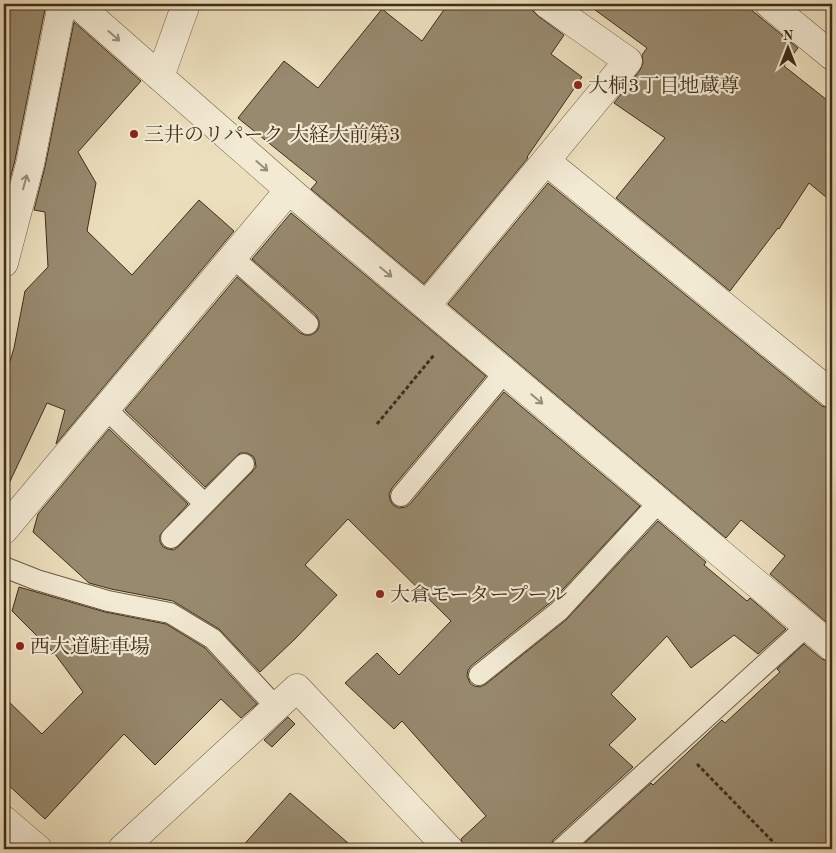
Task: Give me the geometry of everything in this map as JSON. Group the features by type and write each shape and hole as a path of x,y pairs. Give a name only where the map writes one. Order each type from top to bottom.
{"street":[{"path":"4,263 30,164 62,4"},
{"path":"77,4 289,190 832,647"},
{"path":"160,76 186,4"},
{"path":"426,306 628,61 547,4"},
{"path":"769,4 832,56"},
{"path":"546,161 832,394"},
{"path":"4,530 289,190"},
{"path":"122,849 297,688 449,849"},
{"path":"4,820 38,849"}],"lane":[{"path":"232,257 308,324"},
{"path":"400,496 505,372"},
{"path":"106,409 204,503"},
{"path":"171,538 244,464"},
{"path":"479,675 559,611 659,502"},
{"path":"4,567 37,580 108,601 170,613 213,639 276,707"},
{"path":"561,849 807,626"}],"path":[{"path":"378,424 454,330"},
{"path":"678,744 780,849"}],"building":[{"path":"4,4 46,4 15,160 4,202"},
{"path":"448,4 532,4 533,11 538,16 564,35 551,54 582,77 528,158 424,284 311,189 317,182 238,118 284,61 318,88 382,9 422,41"},
{"path":"587,4 744,4 798,48 784,66 832,104 832,202 809,183 779,229 730,291 616,198 665,138 614,103 640,70 643,63 642,55 647,48"},
{"path":"74,22 141,81 78,152 96,183 87,231 132,275 199,200 234,231 56,444 65,410 47,403 4,494 4,381 14,348 25,291 48,267 45,212 34,210 45,167"},
{"path":"548,183 822,406 832,409 832,627 770,574 785,556 741,520 726,538 448,304"},
{"path":"291,213 486,376 392,488 389,494 393,505 399,508 410,504 504,392 640,506 551,602 471,666 467,676 470,683 480,687 486,684 566,620 658,521 706,562 704,565 747,601 750,598 786,629 758,654 734,635 691,668 667,636 611,694 636,719 609,745 633,767 553,840 549,849 464,849 461,839 486,816 402,721 394,729 345,683 377,653 399,675 451,621 348,519 305,565 337,595 260,672 219,629 173,601 89,583 33,532 38,514 109,429 188,504 160,535 160,542 163,547 168,549 174,550 179,546 252,472 256,467 253,456 247,453 240,453 205,487 125,410 237,277 300,333 311,335 317,331 319,321 316,315 252,259"},
{"path":"19,587 105,612 166,624 205,648 257,704 241,718 221,699 155,765 124,734 45,819 4,781 4,697 42,734 83,692 55,654 12,611"},
{"path":"804,644 822,659 832,662 832,849 578,849 651,783 653,785 722,720 725,723 780,672 777,669"},
{"path":"288,717 295,724 272,747 264,740"},
{"path":"290,793 355,849 240,849"}],"place":[{"name":"大桐3丁目地蔵尊","path":"578,85"},
{"name":"三井のリパーク 大経大前第3","path":"134,134"},
{"name":"大倉モータープール","path":"380,594"},
{"name":"西大道駐車場","path":"20,646"}]}
